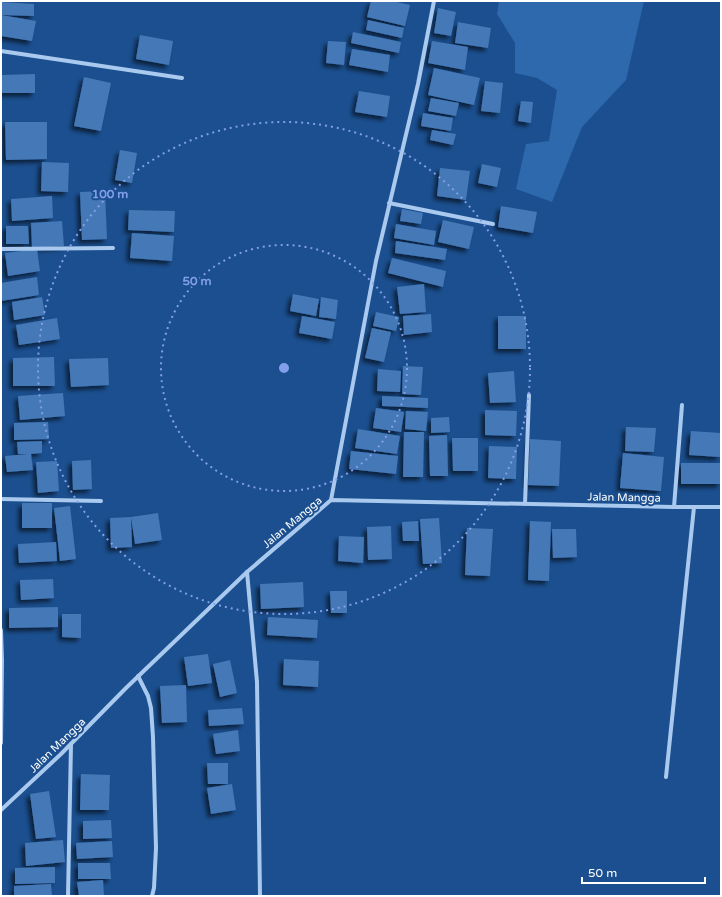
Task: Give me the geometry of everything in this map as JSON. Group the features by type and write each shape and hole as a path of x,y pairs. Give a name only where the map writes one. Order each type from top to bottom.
{"street":[{"path":"332,500 376,261 418,84 434,1"},
{"path":"1,51 182,78"},
{"path":"389,203 493,224"},
{"path":"1,249 113,248"},
{"path":"525,504 529,395"},
{"path":"674,507 682,405"},
{"path":"1,499 102,501"},
{"name":"Jalan Mangga","path":"1,810 71,744 138,676 246,572 332,500 721,507"},
{"path":"666,778 694,507"},
{"path":"246,572 257,682 260,896"},
{"path":"1,630 1,743"},
{"path":"138,676 148,696 151,708 153,737 156,848 154,888 152,896"},
{"path":"68,896 71,744"}],"shaded area":[{"path":"499,1 644,1 626,80 582,127 552,202 516,189 526,144 549,141 557,90 537,78 515,73 515,43 497,14"}],"building":[{"path":"371,1 392,1 410,5 405,26 367,17"},
{"path":"1,2 34,4 34,16 1,15"},
{"path":"438,8 456,12 451,36 434,33"},
{"path":"1,15 36,21 32,41 1,36"},
{"path":"368,20 404,28 402,38 366,30"},
{"path":"458,22 491,28 488,48 455,43"},
{"path":"353,32 401,42 399,53 351,43"},
{"path":"140,35 173,41 169,65 136,59"},
{"path":"328,41 346,42 344,65 326,63"},
{"path":"432,41 468,47 465,70 428,63"},
{"path":"352,49 390,55 388,72 349,65"},
{"path":"434,68 480,78 474,105 428,95"},
{"path":"35,74 35,93 1,93 1,75"},
{"path":"84,77 111,83 101,131 74,126"},
{"path":"485,81 503,83 500,113 481,111"},
{"path":"359,91 390,96 387,117 355,112"},
{"path":"431,98 459,103 456,116 428,111"},
{"path":"521,101 533,102 531,123 518,121"},
{"path":"423,113 453,118 451,131 421,126"},
{"path":"5,122 47,122 47,159 6,160"},
{"path":"432,130 456,134 453,145 430,140"},
{"path":"120,150 137,153 132,183 115,180"},
{"path":"42,162 69,163 68,192 41,191"},
{"path":"482,164 501,168 497,187 478,183"},
{"path":"440,168 470,171 466,200 437,196"},
{"path":"105,191 107,239 82,240 80,192"},
{"path":"52,196 53,218 12,221 11,199"},
{"path":"501,206 537,212 533,233 498,227"},
{"path":"402,209 423,213 421,224 400,221"},
{"path":"129,210 175,211 174,232 128,230"},
{"path":"443,220 474,227 469,249 438,242"},
{"path":"62,221 64,246 32,248 31,223"},
{"path":"396,224 436,231 434,245 394,238"},
{"path":"6,226 28,226 29,244 6,244"},
{"path":"132,233 174,236 172,261 130,258"},
{"path":"396,241 447,249 445,260 395,253"},
{"path":"37,249 40,271 8,276 5,253"},
{"path":"392,258 446,271 443,287 388,273"},
{"path":"37,277 39,295 1,301 1,283"},
{"path":"424,284 426,312 400,314 397,287"},
{"path":"293,294 319,299 316,316 290,311"},
{"path":"42,297 45,315 14,320 12,302"},
{"path":"321,297 338,300 336,319 319,317"},
{"path":"376,312 399,317 396,331 373,326"},
{"path":"431,314 432,332 404,335 403,316"},
{"path":"302,316 335,322 332,339 299,333"},
{"path":"498,316 526,316 526,349 498,349"},
{"path":"57,318 60,339 19,345 16,325"},
{"path":"372,328 391,332 384,362 365,358"},
{"path":"54,357 55,386 13,386 13,358"},
{"path":"108,358 109,385 71,387 69,359"},
{"path":"403,366 423,367 421,395 402,394"},
{"path":"378,369 401,371 400,392 377,391"},
{"path":"514,371 516,402 490,403 488,373"},
{"path":"63,393 65,416 20,420 18,396"},
{"path":"382,396 428,398 428,408 382,406"},
{"path":"376,408 404,412 401,432 373,428"},
{"path":"485,410 517,411 516,436 485,435"},
{"path":"406,411 428,412 426,431 405,429"},
{"path":"449,417 450,432 431,433 431,418"},
{"path":"48,422 49,439 14,440 14,423"},
{"path":"626,427 656,428 654,452 625,451"},
{"path":"358,429 400,436 397,454 355,448"},
{"path":"691,431 721,433 720,457 689,455"},
{"path":"404,432 424,432 423,477 403,477"},
{"path":"447,435 448,476 430,476 429,436"},
{"path":"452,438 478,438 478,471 453,471"},
{"path":"530,439 561,441 559,486 528,485"},
{"path":"42,441 42,453 31,454 33,470 7,472 5,456 28,454 18,454 17,442"},
{"path":"489,446 517,447 516,479 488,478"},
{"path":"351,451 398,456 396,474 349,469"},
{"path":"623,453 664,457 661,491 620,488"},
{"path":"91,460 92,489 73,490 72,461"},
{"path":"57,461 59,491 38,493 36,462"},
{"path":"681,463 721,463 721,484 681,484"},
{"path":"22,503 52,503 52,528 22,528"},
{"path":"70,506 76,559 60,561 54,508"},
{"path":"158,513 162,540 135,544 131,517"},
{"path":"131,517 132,547 111,548 110,518"},
{"path":"439,518 442,563 423,564 420,519"},
{"path":"418,521 419,541 403,541 402,522"},
{"path":"530,521 551,522 549,581 528,580"},
{"path":"391,526 392,559 368,560 367,527"},
{"path":"467,528 493,529 490,576 465,575"},
{"path":"552,529 576,529 577,557 553,558"},
{"path":"339,536 364,537 363,563 338,561"},
{"path":"56,542 57,561 19,563 18,544"},
{"path":"53,579 54,598 21,600 20,580"},
{"path":"303,582 304,607 261,609 260,584"},
{"path":"330,591 347,591 347,613 331,613"},
{"path":"58,607 58,627 9,628 9,608"},
{"path":"62,614 81,614 81,638 62,637"},
{"path":"268,617 318,620 317,638 267,635"},
{"path":"208,654 212,683 188,686 184,657"},
{"path":"284,659 319,661 318,687 283,685"},
{"path":"230,660 237,693 220,697 213,664"},
{"path":"186,685 187,722 162,723 160,686"},
{"path":"242,708 244,724 209,726 208,710"},
{"path":"238,730 240,751 216,754 213,734"},
{"path":"207,763 228,763 228,784 208,784"},
{"path":"81,774 110,775 109,810 80,810"},
{"path":"232,784 236,810 211,814 207,788"},
{"path":"49,791 56,837 36,839 30,794"},
{"path":"111,820 112,838 83,839 83,821"},
{"path":"63,840 65,862 26,866 25,843"},
{"path":"112,841 113,857 77,859 76,843"},
{"path":"78,863 110,863 111,879 78,879"},
{"path":"55,867 55,883 15,884 15,868"},
{"path":"103,880 104,896 79,896 77,882"},
{"path":"51,884 52,896 14,896 14,886"}]}
